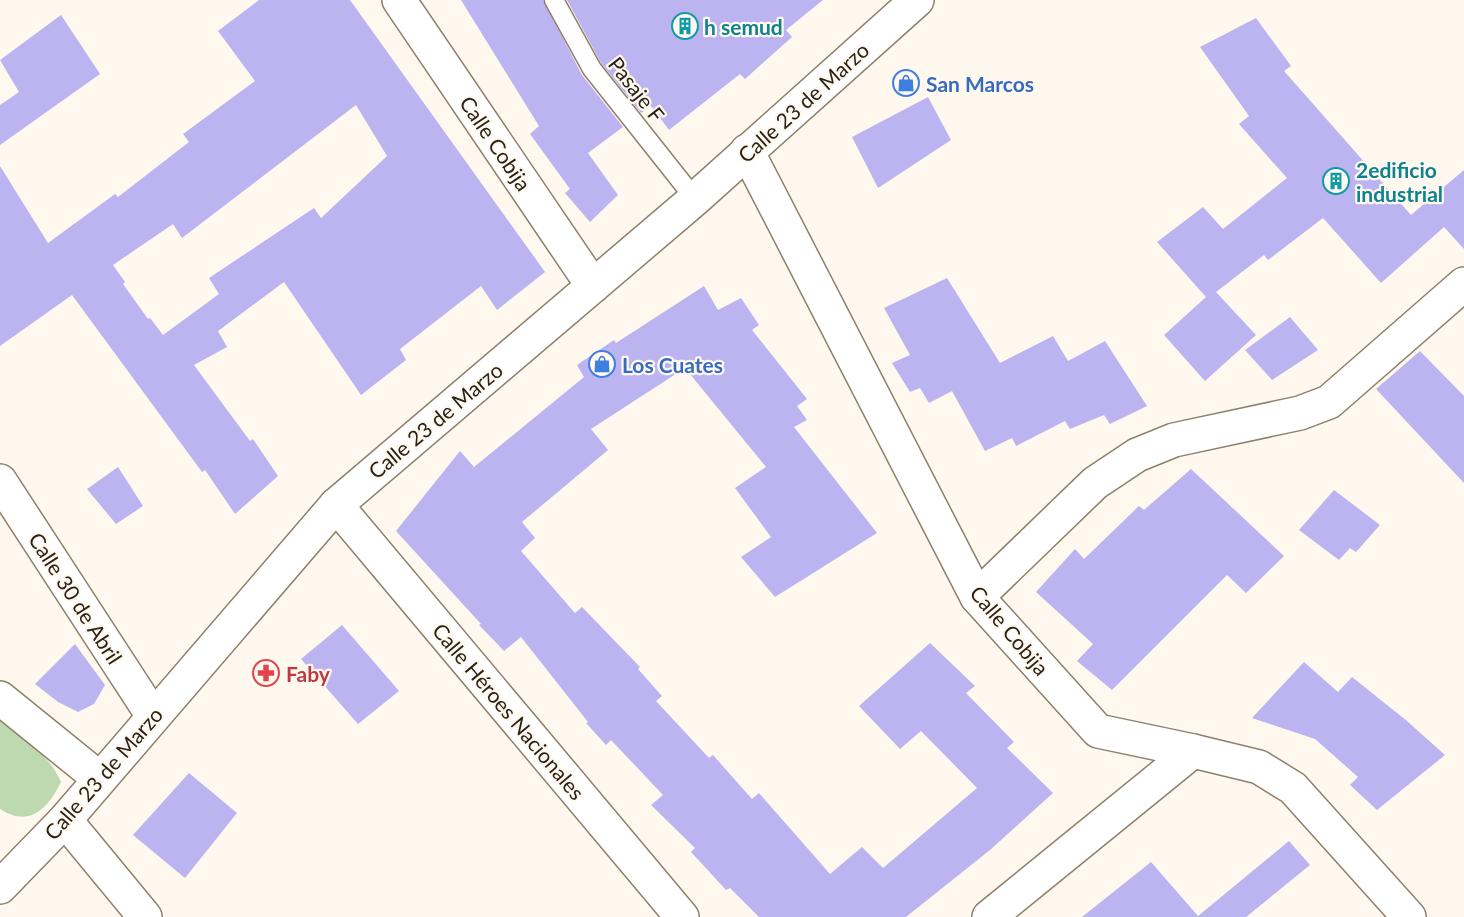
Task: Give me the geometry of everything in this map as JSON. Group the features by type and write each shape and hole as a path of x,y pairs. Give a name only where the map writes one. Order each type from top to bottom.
{"street":[{"name":"Calle Cobija","path":"399,0 593,286"},
{"name":"Calle 23 de Marzo","path":"7,866 65,820 336,505 695,199 917,0"},
{"name":"Calle Cobija","path":"747,151 977,597 1098,732 1259,767 1293,788 1409,917"},
{"path":"977,597 1095,483 1137,454 1174,440 1300,413 1329,402 1464,284"},
{"name":"Calle 30 de Abril","path":"0,481 153,716"},
{"name":"Calle Héroes Nacionales","path":"336,505 682,917"},
{"path":"0,698 100,779"},
{"path":"989,917 1193,751"},
{"path":"65,820 145,917"}],"lane":[{"name":"Pasaje F","path":"554,0 592,69 695,199"}],"green space":[{"path":"0,719 50,763 61,782 44,807 29,816 20,817 0,809"}],"building":[{"path":"259,0 350,0 545,272 497,310 481,286 400,349 406,360 361,395 284,282 218,331 227,347 194,365 250,441 253,439 278,476 235,514 205,470 202,472 72,295 0,346 0,166 48,243 115,194 118,197 189,142 183,134 255,81 218,31","holes":["356,105 387,156 321,218 314,208 209,278 219,294 163,335 150,318 148,319 123,284 125,282 113,265 173,224 182,238"]},
{"path":"461,0 543,0 582,75 623,127 588,153 618,195 590,222 565,193 570,189 530,134 539,126"},
{"path":"567,0 823,0 786,30 792,37 745,79 740,74 669,130 651,106 641,113 601,63"},
{"path":"61,15 100,74 0,145 0,105 19,92 0,60"},
{"path":"1256,18 1291,66 1284,71 1411,215 1464,170 1464,249 1444,227 1381,283 1323,218 1268,260 1264,255 1216,292 1256,335 1205,381 1164,335 1206,297 1157,242 1203,207 1223,229 1287,178 1239,124 1249,116 1200,47"},
{"path":"928,97 951,140 878,188 852,137"},
{"path":"947,278 1000,363 1053,336 1068,361 1105,341 1147,406 1110,424 1104,415 1070,429 1065,421 1016,446 1012,438 985,451 952,391 929,403 920,388 910,392 892,363 910,355 884,308"},
{"path":"704,286 718,310 741,298 759,325 752,330 807,399 797,406 807,420 794,427 877,533 775,597 741,557 771,537 735,488 766,467 685,368 591,429 608,450 522,522 535,538 521,551 575,613 582,607 640,667 638,669 662,696 656,701 709,758 713,755 752,799 759,793 830,874 862,847 883,868 977,788 921,731 900,749 859,706 930,643 975,686 966,693 1014,742 1007,748 1053,793 990,850 906,917 759,917 730,888 726,890 691,852 695,848 651,805 663,795 611,740 606,745 586,723 588,722 521,637 504,651 396,531 460,451 474,467 584,377 577,365 614,340 616,343"},
{"path":"1290,317 1318,350 1272,380 1245,350"},
{"path":"1420,351 1464,396 1464,483 1376,389"},
{"path":"118,467 143,506 116,524 87,489"},
{"path":"1191,469 1284,556 1246,593 1227,575 1112,690 1077,661 1093,644 1036,592 1075,549 1084,559 1139,506 1144,510"},
{"path":"1334,490 1380,525 1356,552 1350,548 1339,560 1299,530"},
{"path":"342,625 399,691 358,724 301,659"},
{"path":"75,644 105,685 94,704 78,712 58,702 35,684"},
{"path":"1304,662 1338,692 1352,677 1445,755 1377,810 1350,785 1358,777 1315,739 1252,718"},
{"path":"189,773 237,813 185,878 133,835"},
{"path":"1289,841 1310,865 1246,917 1082,917 1151,862 1198,916"}],"place":[{"name":"h semud","path":"685,26"},
{"name":"San Marcos","path":"906,83"},
{"name":"2edificio industrial","path":"1336,181"},
{"name":"Los Cuates","path":"602,364"},
{"name":"Faby","path":"266,673"}]}
